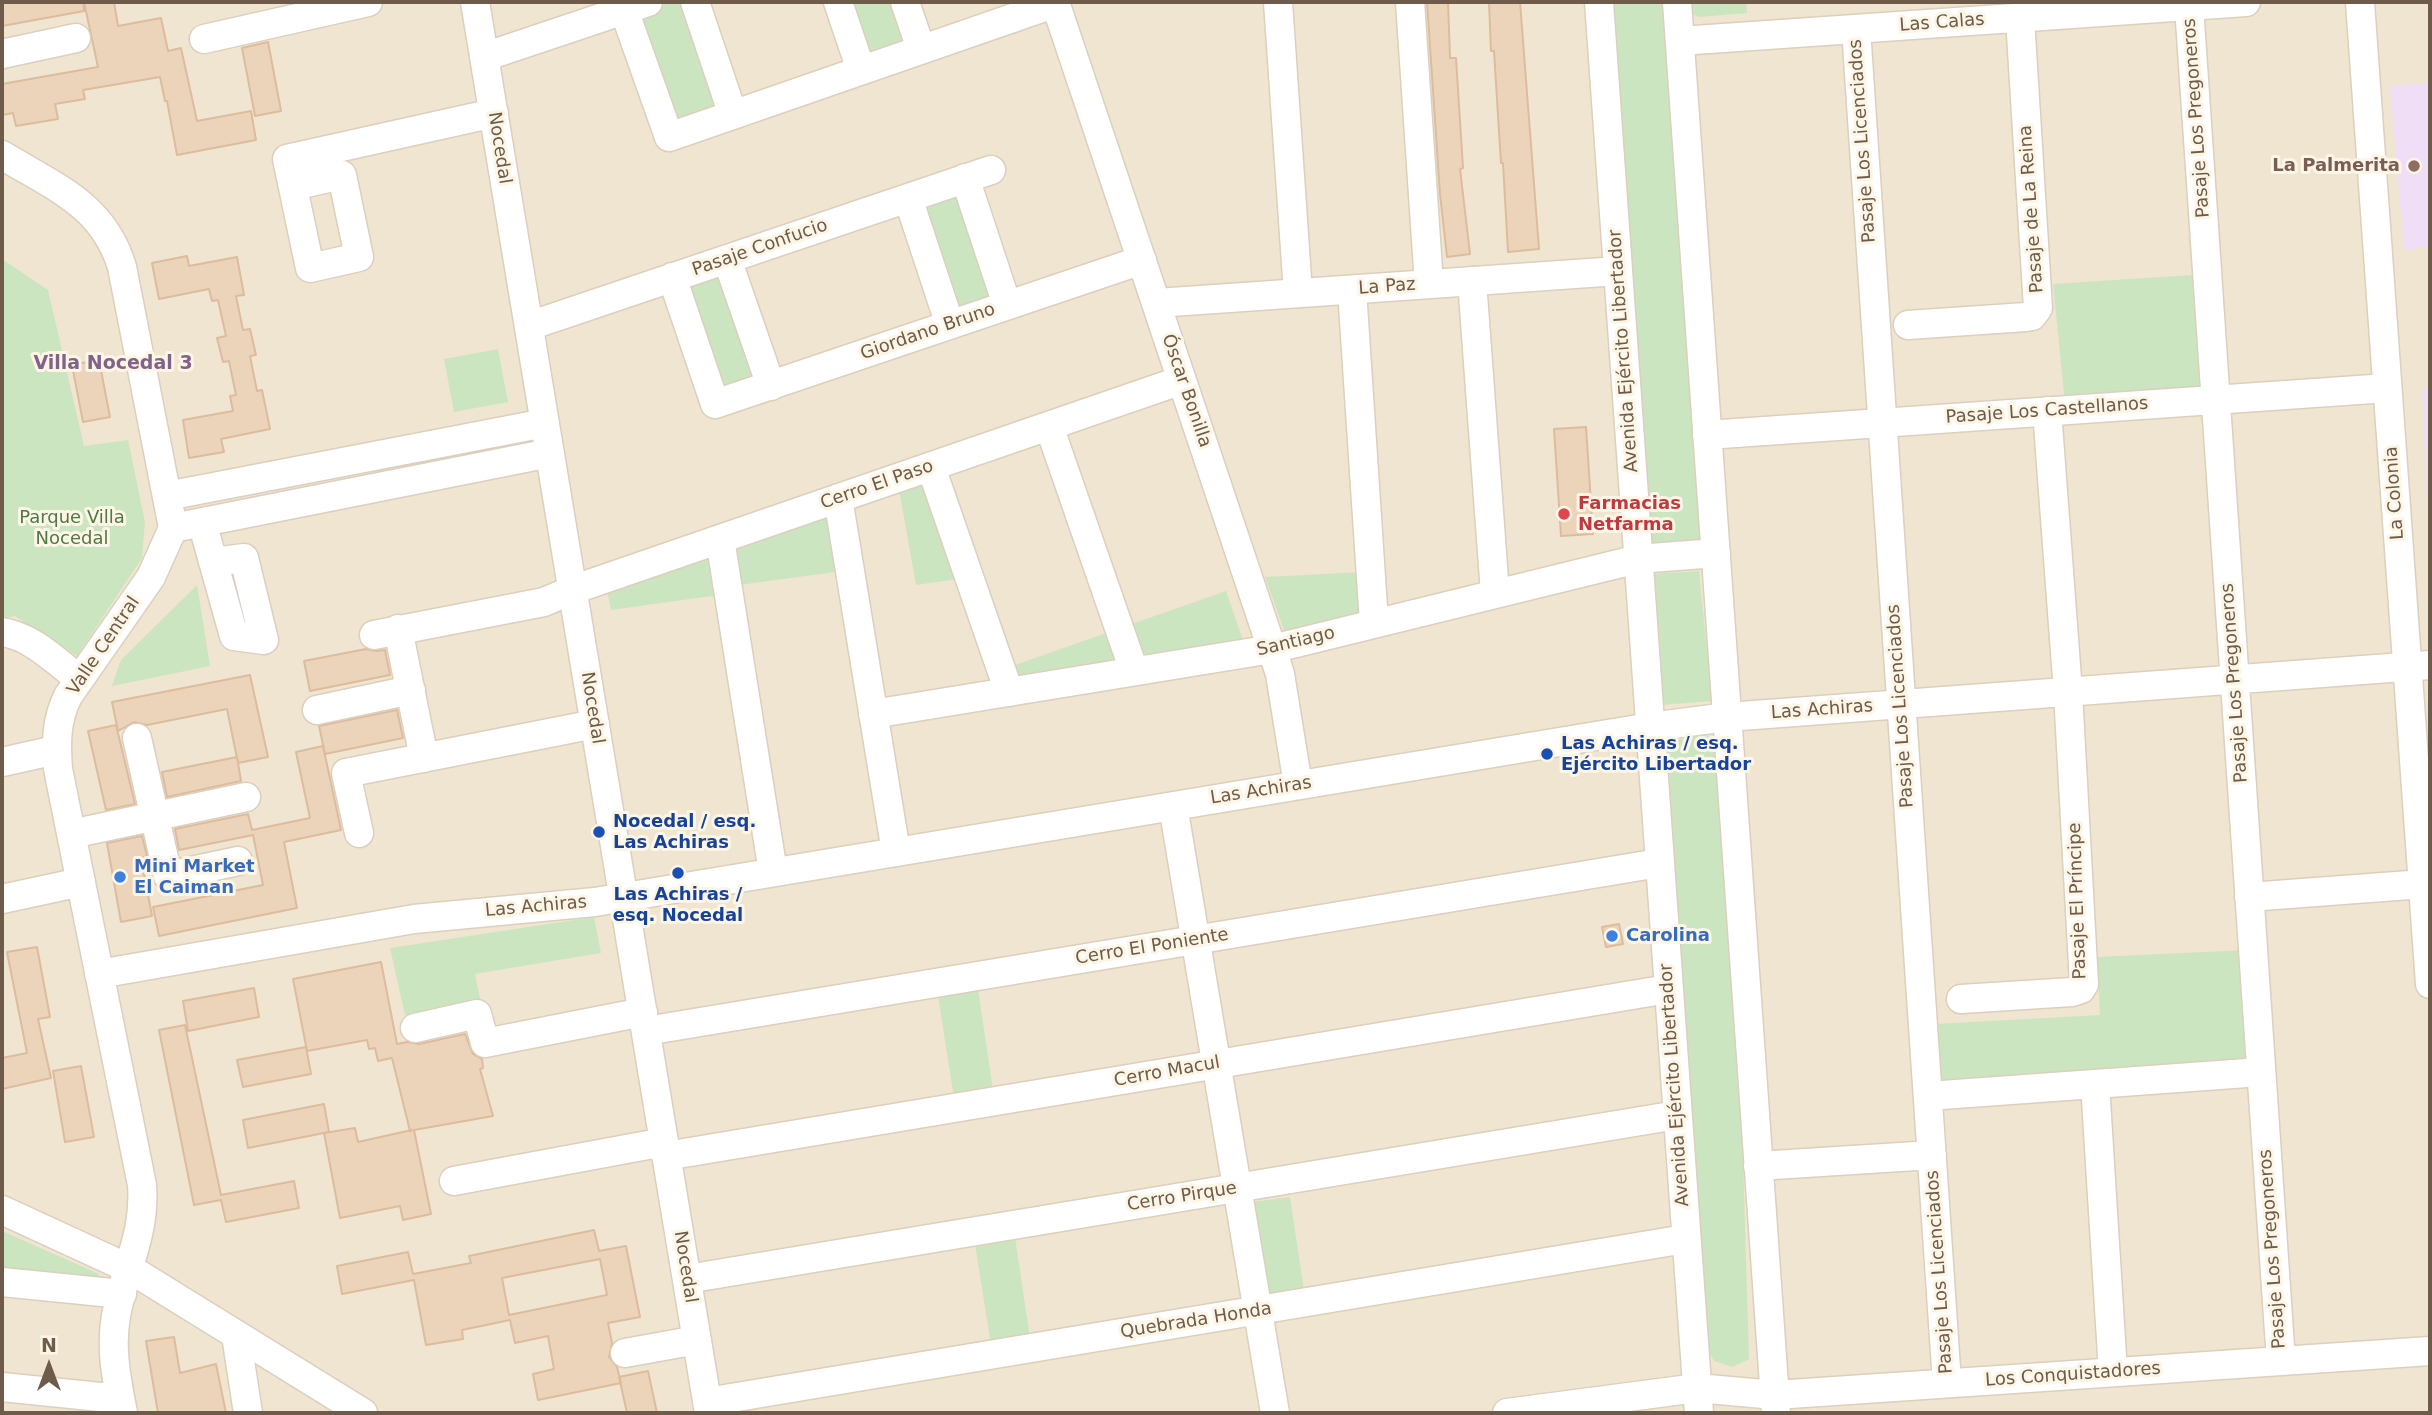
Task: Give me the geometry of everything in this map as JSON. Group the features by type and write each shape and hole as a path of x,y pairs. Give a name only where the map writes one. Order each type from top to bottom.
{"street":[{"path":"204,39 368,2"},
{"name":"Nocedal","path":"475,2 708,1408"},
{"path":"695,2 733,115"},
{"path":"838,2 861,70"},
{"path":"905,2 921,50"},
{"path":"484,57 636,6 669,137 1056,2"},
{"name":"Óscar Bonilla","path":"1056,2 1280,674 1297,785"},
{"path":"1279,2 1297,293"},
{"path":"1410,2 1429,284"},
{"name":"Avenida Ejército Libertador","path":"1599,2 1698,1401"},
{"path":"1677,2 1775,1404"},
{"name":"Las Calas","path":"1680,41 1856,29 1954,12 2020,18 2246,2"},
{"name":"La Colonia","path":"2360,2 2387,388 2418,666 2423,884 2430,984"},
{"name":"Pasaje Los Pregoneros","path":"2189,6 2281,1361"},
{"name":"Pasaje de La Reina","path":"1908,325 2026,317 2032,316 2038,308 2020,18"},
{"name":"Pasaje Los Licenciados","path":"1856,29 1947,1383"},
{"path":"2,54 76,38"},
{"path":"293,186 287,159 494,113"},
{"path":"2,155 86,208 104,227 111,240 122,267 173,528 550,453"},
{"name":"Pasaje Confucio","path":"529,326 991,170"},
{"path":"965,178 1007,305"},
{"path":"908,198 950,325"},
{"path":"727,258 771,386"},
{"name":"Giordano Bruno","path":"672,277 715,404 1142,260"},
{"name":"La Paz","path":"1157,303 1618,271"},
{"path":"1472,281 1495,593"},
{"path":"1352,290 1374,623"},
{"name":"Cerro El Paso","path":"411,690 386,632 533,604 1182,380"},
{"name":"Pasaje Los Castellanos","path":"1707,435 2387,388"},
{"path":"2047,411 2068,692"},
{"path":"167,496 545,423"},
{"path":"1049,426 1134,671"},
{"path":"931,467 1009,692"},
{"path":"838,498 895,852"},
{"path":"202,522 213,562"},
{"name":"Valle Central","path":"121,1406 114,1355 122,1294 140,1230 142,1185 71,834 57,750 59,718 79,678 151,577 173,528"},
{"path":"720,539 773,872"},
{"name":"Santiago","path":"873,714 1272,649 1638,559 1716,553"},
{"path":"2,632 12,634 37,647 79,678"},
{"name":"Las Achiras","path":"99,974 414,919 469,912 544,908 623,897 1650,727 1727,717 2418,666"},
{"path":"317,709 411,690 424,758"},
{"name":"Pasaje El Príncipe","path":"1961,999 2072,992 2081,989 2084,984 2068,692"},
{"path":"359,833 345,773 595,724"},
{"path":"137,738 168,876 238,861"},
{"path":"2,762 57,750"},
{"path":"71,834 246,797"},
{"path":"1173,806 1275,1413"},
{"name":"Cerro El Poniente","path":"415,1028 477,1014 485,1043 644,1022 1196,940 1659,863"},
{"path":"2,899 81,882"},
{"path":"2249,897 2423,884"},
{"name":"Cerro Macul","path":"454,1181 1217,1064 1668,989"},
{"path":"1927,1096 2261,1072"},
{"path":"2095,1084 2113,1372"},
{"name":"Cerro Pirque","path":"687,1279 1677,1115"},
{"path":"1758,1166 1932,1155"},
{"path":"2,1210 122,1294 131,1304 140,1298 163,1294 174,1296 363,1413"},
{"name":"Quebrada Honda","path":"708,1408 1258,1310 1685,1239"},
{"path":"2,1282 122,1294 174,1296"},
{"path":"236,1335 248,1413"},
{"path":"625,1353 697,1340"},
{"name":"Los Conquistadores","path":"1507,1413 1698,1401 1775,1404 1900,1400 1947,1383 2430,1351"},
{"path":"2,1387 121,1406"}],"shaded area":[{"path":"2,2 2430,2 2430,1413 2,1413"},
{"name":"La Palmerita","path":"2430,83 2430,247 2404,250 2390,86"},
{"path":"2430,388 2430,577 2422,389"}],"green space":[{"path":"671,2 681,2 687,6 721,104 673,128 632,15"},
{"path":"846,2 899,2 914,44 866,58"},
{"path":"1612,2 1662,2 1705,541 1647,546"},
{"path":"1685,2 1746,2 1747,13 1699,17 1686,12"},
{"path":"958,194 994,296 962,313 952,308 922,201"},
{"name":"Parque Villa Nocedal","path":"2,259 48,290 84,446 128,440 145,522 142,558 77,656 15,616 2,619"},
{"path":"721,271 760,382 724,396 685,284"},
{"path":"2192,275 2201,393 2065,404 2053,284"},
{"path":"498,349 508,402 454,412 444,359"},
{"path":"927,480 958,579 916,585 899,490"},
{"path":"832,512 842,571 739,585 731,546"},
{"path":"711,553 719,595 611,610 606,585"},
{"path":"1699,571 1712,701 1661,705 1652,574"},
{"path":"1362,572 1366,615 1284,630 1265,577"},
{"path":"197,585 210,666 112,686 121,660"},
{"path":"1226,591 1245,646 1018,683 1012,666"},
{"path":"1706,734 1714,742 1741,1091 1749,1359 1732,1367 1714,1361 1703,1343 1662,757 1670,742"},
{"path":"594,917 601,953 475,974 481,1003 405,1015 390,948"},
{"path":"2247,950 2254,1069 1939,1088 1935,1024 2100,1015 2097,957"},
{"path":"978,989 993,1090 954,1098 938,996"},
{"path":"1290,1197 1305,1297 1269,1296 1252,1202"},
{"path":"2,1231 99,1274 98,1280 2,1270"},
{"path":"1015,1237 1030,1338 991,1345 975,1244"}],"building":[{"path":"2,2 83,2 84,11 2,26"},
{"path":"84,2 114,2 118,26 161,18 168,51 181,48 197,121 251,111 256,140 177,155 160,77 83,90 85,99 55,104 58,119 16,126 13,113 2,115 2,84 98,67"},
{"path":"1427,2 1448,2 1450,58 1456,58 1463,168 1460,169 1470,254 1447,257 1440,194"},
{"path":"1489,2 1520,2 1539,249 1508,252"},
{"path":"268,42 281,111 255,116 242,48"},
{"path":"187,256 189,266 237,257 244,295 236,296 243,330 250,329 256,355 250,356 257,391 262,390 270,429 221,439 224,452 189,458 183,420 233,411 230,396 236,395 229,361 223,362 217,338 226,336 218,300 212,301 209,289 159,299 152,263"},
{"path":"99,360 110,417 83,422 72,365"},
{"path":"1586,427 1593,534 1561,536 1554,429"},
{"path":"366,649 385,650 390,675 310,691 304,661"},
{"path":"250,675 268,757 238,763 227,709 147,725 134,722 118,731 112,702"},
{"path":"397,710 403,738 325,754 319,726"},
{"path":"116,725 135,804 106,810 88,731"},
{"path":"323,746 341,830 284,842 297,908 159,936 153,907 263,885 253,835 179,850 175,829 248,814 252,830 310,818 296,752"},
{"path":"237,757 241,781 167,797 162,772"},
{"path":"142,836 147,856 141,858 152,916 121,922 107,843"},
{"name":"Carolina","path":"1619,924 1623,944 1606,947 1602,927"},
{"path":"37,947 50,1017 38,1019 51,1078 2,1089 2,1058 27,1053 7,952"},
{"path":"381,962 397,1044 419,1044 465,1034 473,1054 482,1059 483,1068 480,1069 493,1116 414,1130 431,1214 403,1220 400,1206 340,1218 324,1133 355,1128 358,1142 410,1130 392,1058 378,1061 375,1048 369,1049 367,1040 307,1051 293,979"},
{"path":"254,988 259,1017 188,1031 183,1001"},
{"path":"185,1025 221,1195 294,1181 299,1208 226,1222 221,1200 194,1205 159,1030"},
{"path":"306,1047 311,1074 243,1087 237,1060"},
{"path":"81,1066 94,1137 65,1142 53,1071"},
{"path":"324,1104 329,1132 248,1148 243,1120"},
{"path":"594,1230 599,1251 626,1246 640,1317 608,1323 612,1343 609,1357 617,1367 621,1383 538,1400 533,1374 554,1369 548,1336 515,1343 510,1320 462,1330 463,1339 426,1345 414,1280 342,1294 337,1266 408,1252 413,1274 471,1263 469,1256","holes":["600,1259 607,1295 509,1315 502,1278"]},
{"path":"174,1337 180,1373 216,1364 226,1413 158,1413 146,1341"},
{"path":"648,1371 657,1413 627,1413 619,1377"}],"place":[{"name":"La Palmerita","path":"2414,166"},
{"name":"Farmacias Netfarma","path":"1564,514"},
{"name":"Las Achiras / esq. Ejército Libertador","path":"1547,754"},
{"name":"Nocedal / esq. Las Achiras","path":"599,832"},
{"name":"Las Achiras / esq. Nocedal","path":"678,873"},
{"name":"Mini Market El Caiman","path":"120,877"},
{"name":"Carolina","path":"1612,936"}],"district":[{"name":"Villa Nocedal 3","path":"113,364"}]}
